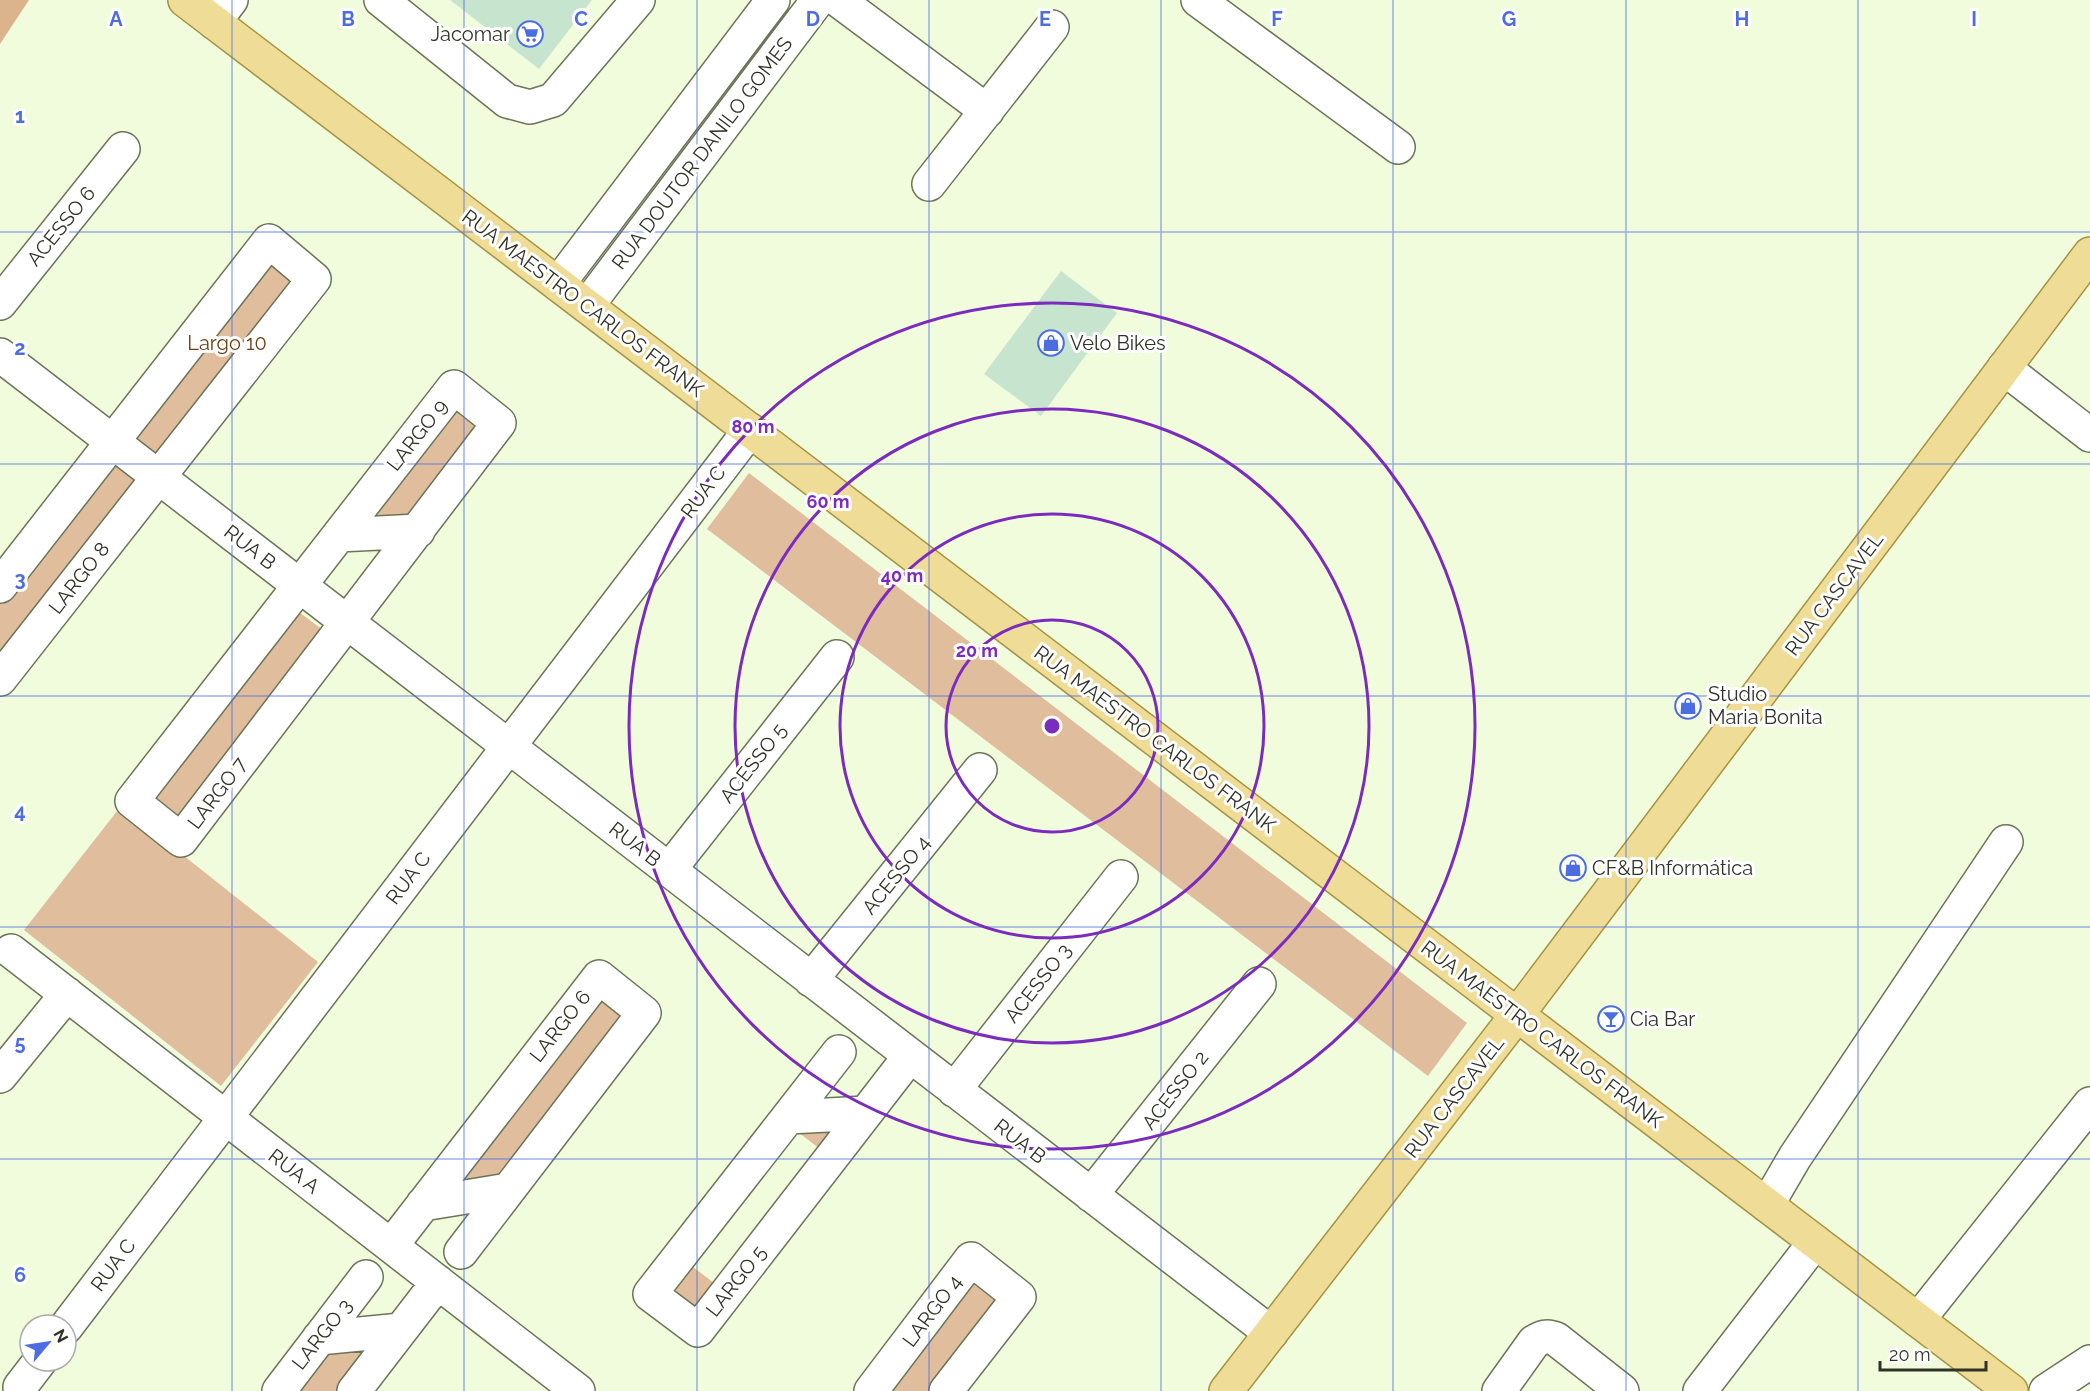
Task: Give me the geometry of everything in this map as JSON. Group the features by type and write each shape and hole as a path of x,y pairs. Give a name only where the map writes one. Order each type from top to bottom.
{"main road":[{"name":"RUA MAESTRO CARLOS FRANK","path":"185,0 223,11 558,284 2011,1391"},
{"name":"RUA CASCAVEL","path":"1226,1391 1517,1015 2090,254"}],"street":[{"path":"381,0 507,101 530,107 553,100 638,0"},
{"name":"RUA DOUTOR DANILO GOMES","path":"558,284 773,0"},
{"name":"RUA DOUTOR DANILO GOMES","path":"587,306 818,0"},
{"path":"838,0 987,111"},
{"path":"1198,0 1398,147"},
{"path":"929,184 1052,27"},
{"name":"ACESSO 6","path":"0,303 123,149"},
{"path":"0,586 269,241 314,279 159,477"},
{"name":"RUA B","path":"0,355 1271,1333"},
{"path":"2004,369 2090,435"},
{"name":"LARGO 9","path":"300,585 454,387 500,423 347,622"},
{"name":"RUA C","path":"77,1313 750,430"},
{"name":"LARGO 8","path":"0,679 159,477"},
{"path":"339,535 418,531"},
{"name":"LARGO 7","path":"300,585 132,801 181,840 347,622"},
{"name":"ACESSO 5","path":"669,870 837,657"},
{"name":"ACESSO 4","path":"811,980 980,770"},
{"path":"1767,1205 1795,1157 2006,842"},
{"name":"ACESSO 3","path":"954,1090 1121,877"},
{"name":"RUA A","path":"11,951 578,1391"},
{"name":"LARGO 6","path":"391,1246 599,977 644,1013 461,1252"},
{"name":"ACESSO 2","path":"1091,1195 1259,984"},
{"path":"0,1076 67,994"},
{"name":"LARGO 5","path":"839,1052 650,1294 698,1330 910,1056"},
{"path":"1918,1320 2090,1104"},
{"path":"789,1117 866,1113"},
{"path":"423,1204 508,1190"},
{"path":"1700,1391 1815,1242"},
{"name":"LARGO 4","path":"872,1391 971,1259 1019,1297 946,1391"},
{"name":"LARGO 3","path":"279,1391 366,1277"},
{"path":"354,1391 438,1282"},
{"path":"319,1338 401,1330"},
{"path":"1499,1391 1534,1342 1549,1336 1556,1339 1622,1391"},
{"path":"2046,1391 2090,1362"},
{"path":"20,1387 31,1373"}],"green space":[{"name":"Largo 10","path":"270,255 302,280 159,461 128,436"},
{"path":"457,400 488,424 412,520 361,522"},
{"path":"110,462 140,485 0,664 0,602"},
{"path":"749,473 1467,1023 1428,1076 707,529"},
{"path":"295,609 327,633 181,823 149,799"},
{"path":"121,806 318,962 221,1086 24,930"},
{"path":"602,992 630,1014 503,1178 450,1188"},
{"path":"846,1123 824,1152 798,1132 693,1267 718,1286 695,1315 664,1290 792,1124"},
{"path":"974,1277 1002,1299 931,1391 887,1391"},
{"path":"377,1341 339,1391 291,1391 326,1347"}],"shaded area":[{"path":"0,0 29,0 0,44"}],"building":[{"name":"Jacomar","path":"450,0 592,0 539,69"},
{"name":"Velo Bikes","path":"1061,271 1117,313 1041,416 984,374"}],"place":[{"name":"Jacomar","path":"530,34"},
{"name":"Velo Bikes","path":"1051,343"},
{"name":"Studio Maria Bonita","path":"1688,706"},
{"name":"CF&B Informática","path":"1573,868"},
{"name":"Cia Bar","path":"1611,1019"}]}
